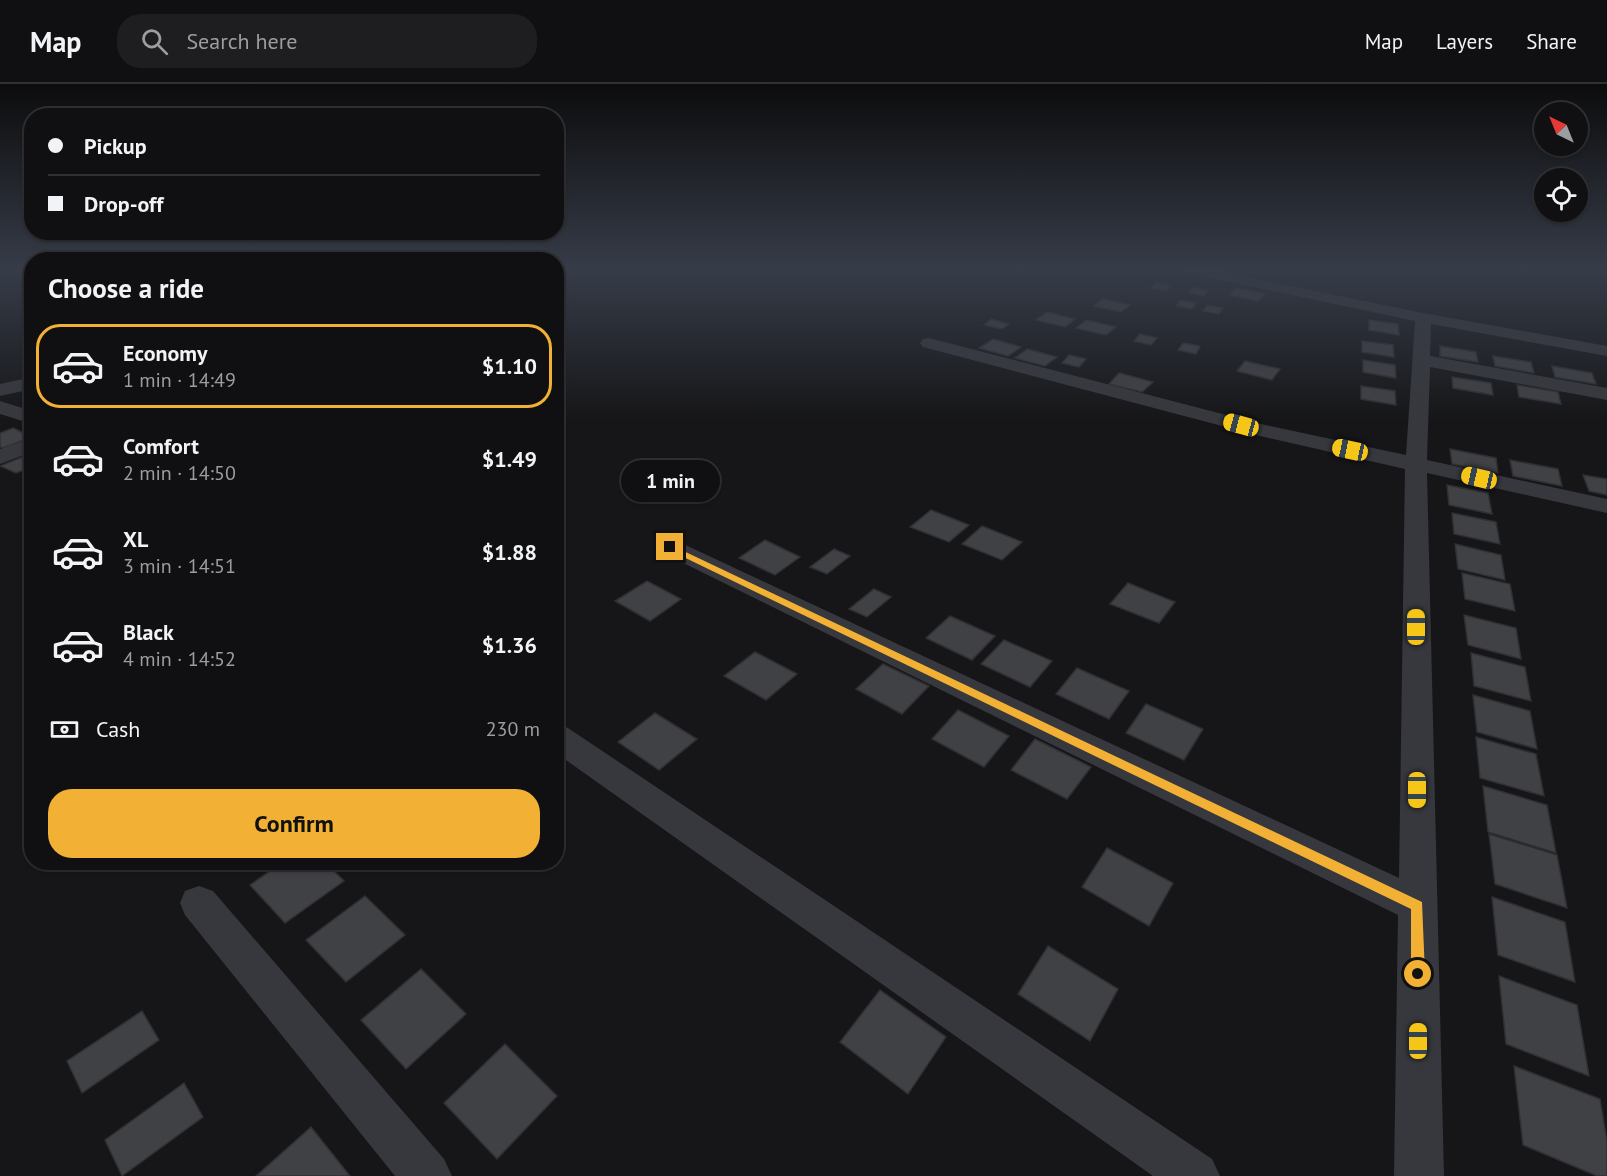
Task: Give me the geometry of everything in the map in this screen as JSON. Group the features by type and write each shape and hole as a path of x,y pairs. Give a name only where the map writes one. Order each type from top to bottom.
{"street":[{"path":"1419,1176 1416,464 1423,320"},
{"path":"1434,320 1607,351"},
{"path":"929,344 1263,431 1607,506"},
{"path":"1421,360 1607,394"},
{"path":"0,390 24,385"},
{"path":"0,407 24,415"},
{"path":"0,457 24,447"},
{"path":"670,547 1418,906"},
{"path":"564,742 1195,1176"},
{"path":"199,903 427,1176"}],"building":[{"path":"990,320 1009,324 1002,329 984,325"},
{"path":"1036,320 1074,320 1065,327"},
{"path":"1086,320 1116,327 1106,335 1076,328"},
{"path":"1369,320 1398,324 1399,335 1369,330"},
{"path":"1140,334 1157,338 1151,345 1134,341"},
{"path":"993,339 1021,347 1008,356 979,348"},
{"path":"1362,341 1393,345 1394,357 1362,352"},
{"path":"1183,343 1200,346 1196,354 1178,350"},
{"path":"1440,346 1476,352 1478,362 1440,356"},
{"path":"1027,349 1057,357 1045,366 1015,358"},
{"path":"1069,355 1086,359 1079,367 1062,363"},
{"path":"1493,356 1531,362 1534,373 1495,366"},
{"path":"1363,360 1395,365 1396,378 1363,372"},
{"path":"1245,361 1280,369 1272,380 1237,371"},
{"path":"1552,366 1592,373 1596,384 1555,377"},
{"path":"1119,373 1153,382 1142,392 1109,384"},
{"path":"1452,377 1491,383 1493,395 1453,388"},
{"path":"1517,385 1558,392 1561,404 1519,397"},
{"path":"1361,386 1395,391 1396,405 1361,399"},
{"path":"13,428 24,433 24,440 3,448 0,447 0,433"},
{"path":"1450,449 1496,458 1498,473 1452,464"},
{"path":"24,456 24,470 16,473 0,466"},
{"path":"1510,460 1558,469 1562,486 1513,476"},
{"path":"1583,475 1607,479 1607,495 1589,491"},
{"path":"1447,485 1488,493 1492,514 1449,505"},
{"path":"931,510 969,525 949,542 910,527"},
{"path":"1452,513 1496,522 1500,544 1454,534"},
{"path":"982,526 1022,542 1002,560 962,544"},
{"path":"765,540 800,557 775,575 739,558"},
{"path":"1455,544 1501,555 1505,580 1458,569"},
{"path":"834,549 850,556 827,574 810,567"},
{"path":"1462,573 1510,584 1515,611 1465,599"},
{"path":"647,581 681,599 650,621 615,601"},
{"path":"1128,583 1175,602 1159,623 1110,604"},
{"path":"874,589 891,597 867,617 849,609"},
{"path":"1464,615 1516,628 1521,659 1468,645"},
{"path":"950,616 995,636 972,660 926,638"},
{"path":"1004,640 1052,661 1030,687 981,664"},
{"path":"755,652 797,674 766,700 724,676"},
{"path":"1471,653 1525,667 1531,701 1474,686"},
{"path":"883,664 929,686 902,714 856,689"},
{"path":"1077,668 1129,691 1109,719 1056,694"},
{"path":"1473,695 1530,711 1537,749 1477,732"},
{"path":"1146,704 1203,729 1184,760 1126,733"},
{"path":"958,710 1009,736 984,767 932,739"},
{"path":"655,713 697,739 659,770 618,742"},
{"path":"1476,737 1536,754 1544,796 1480,778"},
{"path":"1035,739 1091,767 1067,799 1011,770"},
{"path":"1483,786 1547,805 1556,853 1488,832"},
{"path":"1489,834 1557,855 1567,908 1495,884"},
{"path":"1107,848 1173,883 1149,926 1082,887"},
{"path":"272,870 333,870 344,881 285,923 250,885"},
{"path":"365,896 405,935 346,982 306,940"},
{"path":"1492,897 1565,922 1575,982 1498,955"},
{"path":"1048,946 1118,989 1090,1041 1018,994"},
{"path":"421,969 466,1014 406,1069 361,1020"},
{"path":"1499,976 1577,1005 1589,1076 1506,1044"},
{"path":"880,990 946,1037 908,1094 840,1042"},
{"path":"142,1011 159,1040 82,1093 67,1061"},
{"path":"505,1044 557,1096 497,1159 444,1103"},
{"path":"1514,1066 1600,1099 1607,1141 1607,1176 1597,1176 1523,1145"},
{"path":"184,1083 203,1117 122,1176 105,1140"},
{"path":"311,1127 350,1176 256,1176"}],"route":[{"path":"670,547 1418,906 1418,974"}]}
